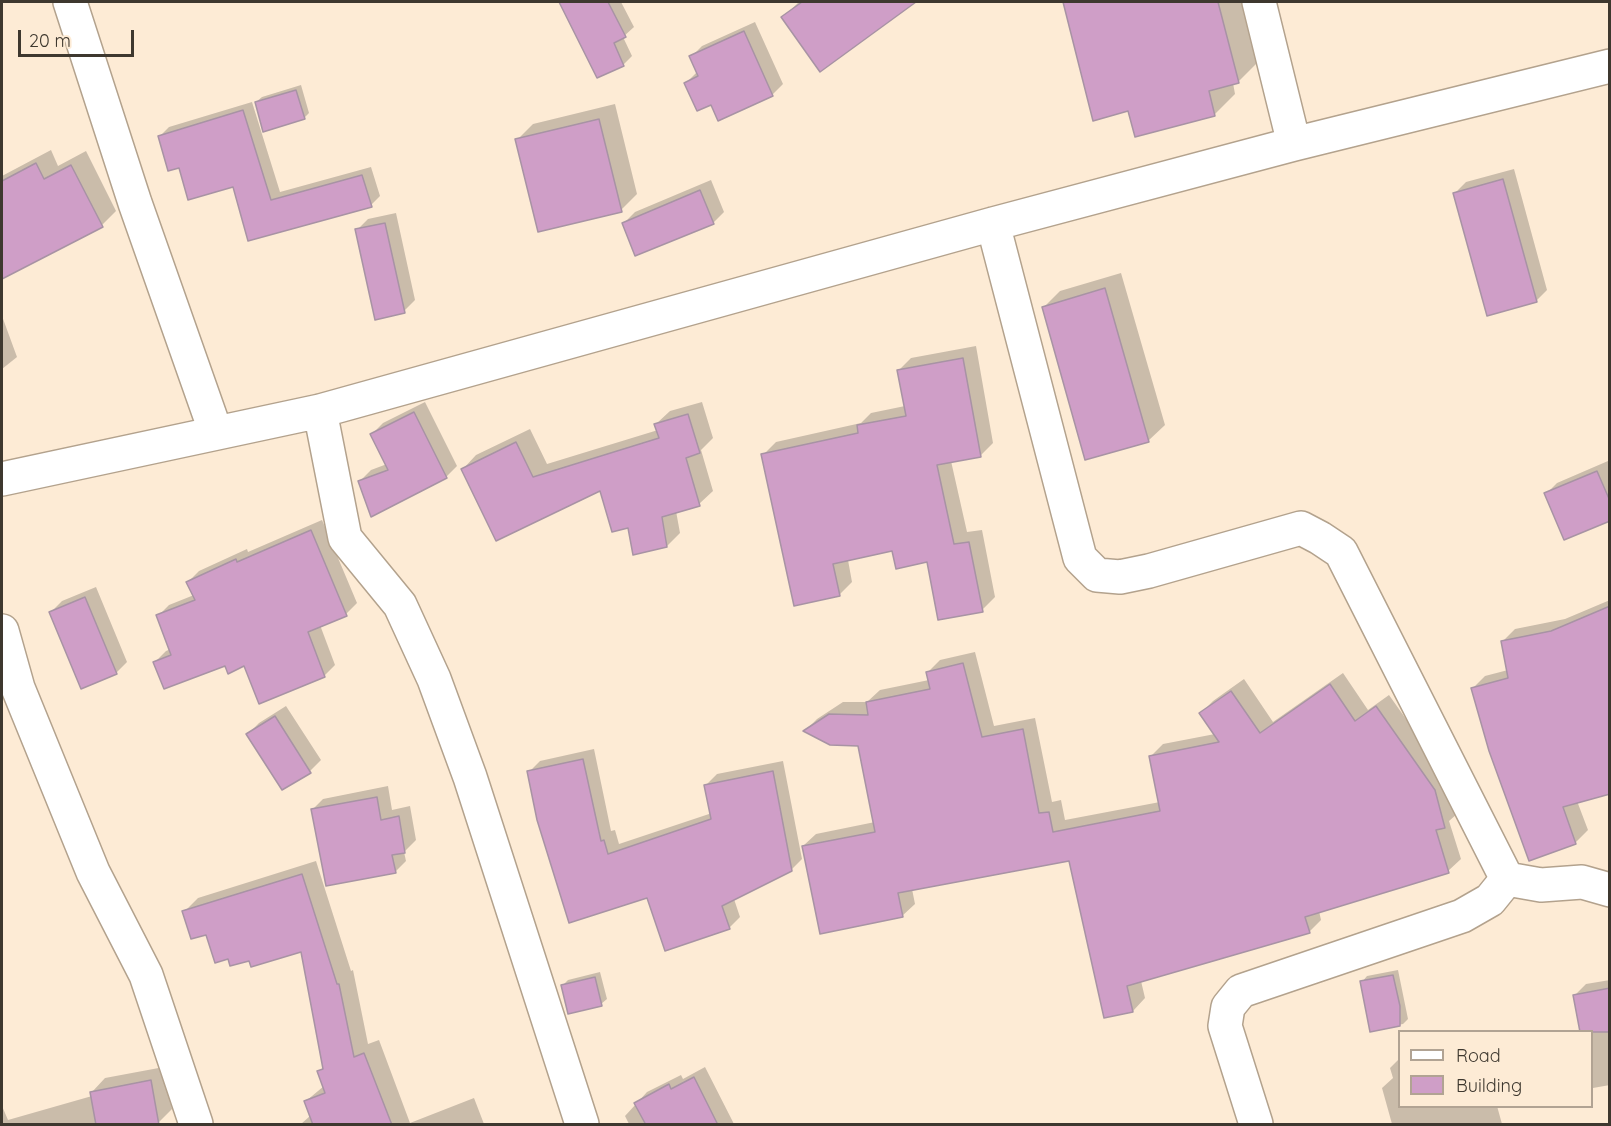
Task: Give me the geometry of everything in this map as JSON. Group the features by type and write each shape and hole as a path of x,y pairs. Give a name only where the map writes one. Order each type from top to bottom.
{"street":[{"path":"70,2 135,204 216,433"},
{"path":"1259,2 1293,144"},
{"path":"2,479 320,411 993,224 1293,144 1610,66"},
{"path":"993,224 1080,558 1097,575 1120,577 1301,528 1341,552 1507,879"},
{"path":"320,411 345,538 400,605 434,679 470,777 582,1125"},
{"path":"2,631 18,688 93,872 147,975 196,1125"},
{"path":"1507,879 1541,885 1582,882 1610,890"},
{"path":"1256,1125 1225,1026 1228,1008 1241,991 1462,915 1490,900 1507,879"}],"building":[{"path":"559,2 608,2 626,37 614,43 624,66 597,78"},
{"path":"802,2 916,2 820,72 781,17"},
{"path":"1063,2 1218,2 1239,83 1209,91 1215,116 1135,137 1128,111 1093,121"},
{"path":"744,31 773,96 718,121 711,105 697,111 684,83 698,76 689,56"},
{"path":"296,90 305,119 263,132 255,102"},
{"path":"243,110 271,200 362,175 372,207 248,241 233,187 188,200 179,168 168,171 158,136"},
{"path":"599,119 622,212 538,232 515,139"},
{"path":"36,163 44,179 71,165 103,227 2,279 2,181"},
{"path":"1503,179 1537,302 1487,316 1453,193"},
{"path":"700,190 714,224 635,256 622,223"},
{"path":"385,223 405,313 375,320 355,229"},
{"path":"1105,288 1149,442 1085,460 1042,307"},
{"path":"963,358 981,457 937,465 954,544 969,542 983,612 938,620 927,562 896,569 892,551 833,564 840,596 794,606 761,454 858,433 857,425 906,416 897,370"},
{"path":"414,412 447,478 371,517 358,481 388,470 370,434"},
{"path":"688,414 700,453 686,458 700,506 662,517 667,547 633,555 628,528 612,532 600,491 496,541 461,469 516,442 533,477 659,438 654,424"},
{"path":"1597,471 1610,501 1610,521 1564,540 1544,493"},
{"path":"311,530 347,616 308,632 325,677 259,704 244,666 228,674 225,666 164,689 153,662 171,655 156,615 195,600 186,582 236,559 237,562"},
{"path":"85,597 117,674 81,689 49,612"},
{"path":"1610,606 1610,794 1563,807 1576,844 1529,861 1489,751 1471,688 1508,678 1501,641 1551,631"},
{"path":"963,663 982,737 1023,729 1039,813 1049,812 1053,832 1160,811 1149,756 1219,742 1199,713 1231,691 1260,733 1330,684 1355,721 1376,706 1435,790 1445,828 1436,830 1449,873 1305,917 1310,933 1127,986 1133,1012 1104,1018 1069,861 898,893 903,917 820,934 802,846 875,832 858,746 830,745 803,731 829,714 868,715 866,702 930,689 926,672"},
{"path":"275,716 311,773 282,790 246,734"},
{"path":"583,759 601,841 604,840 608,854 711,819 704,785 773,771 792,871 722,906 730,929 665,951 647,898 569,923 537,820 527,771"},
{"path":"377,797 381,820 399,816 405,853 392,855 396,873 326,886 311,809"},
{"path":"302,874 337,984 339,984 354,1057 364,1053 392,1125 313,1125 304,1101 325,1093 317,1071 323,1069 301,952 251,967 249,961 230,966 228,959 215,963 206,935 191,939 182,911"},
{"path":"1393,975 1400,1006 1400,1026 1370,1032 1360,981"},
{"path":"595,977 602,1006 568,1014 561,985"},
{"path":"1610,988 1610,1032 1580,1030 1573,995"},
{"path":"694,1077 718,1125 646,1125 634,1103 669,1084 671,1089"},
{"path":"151,1080 159,1125 96,1125 90,1092"}]}
